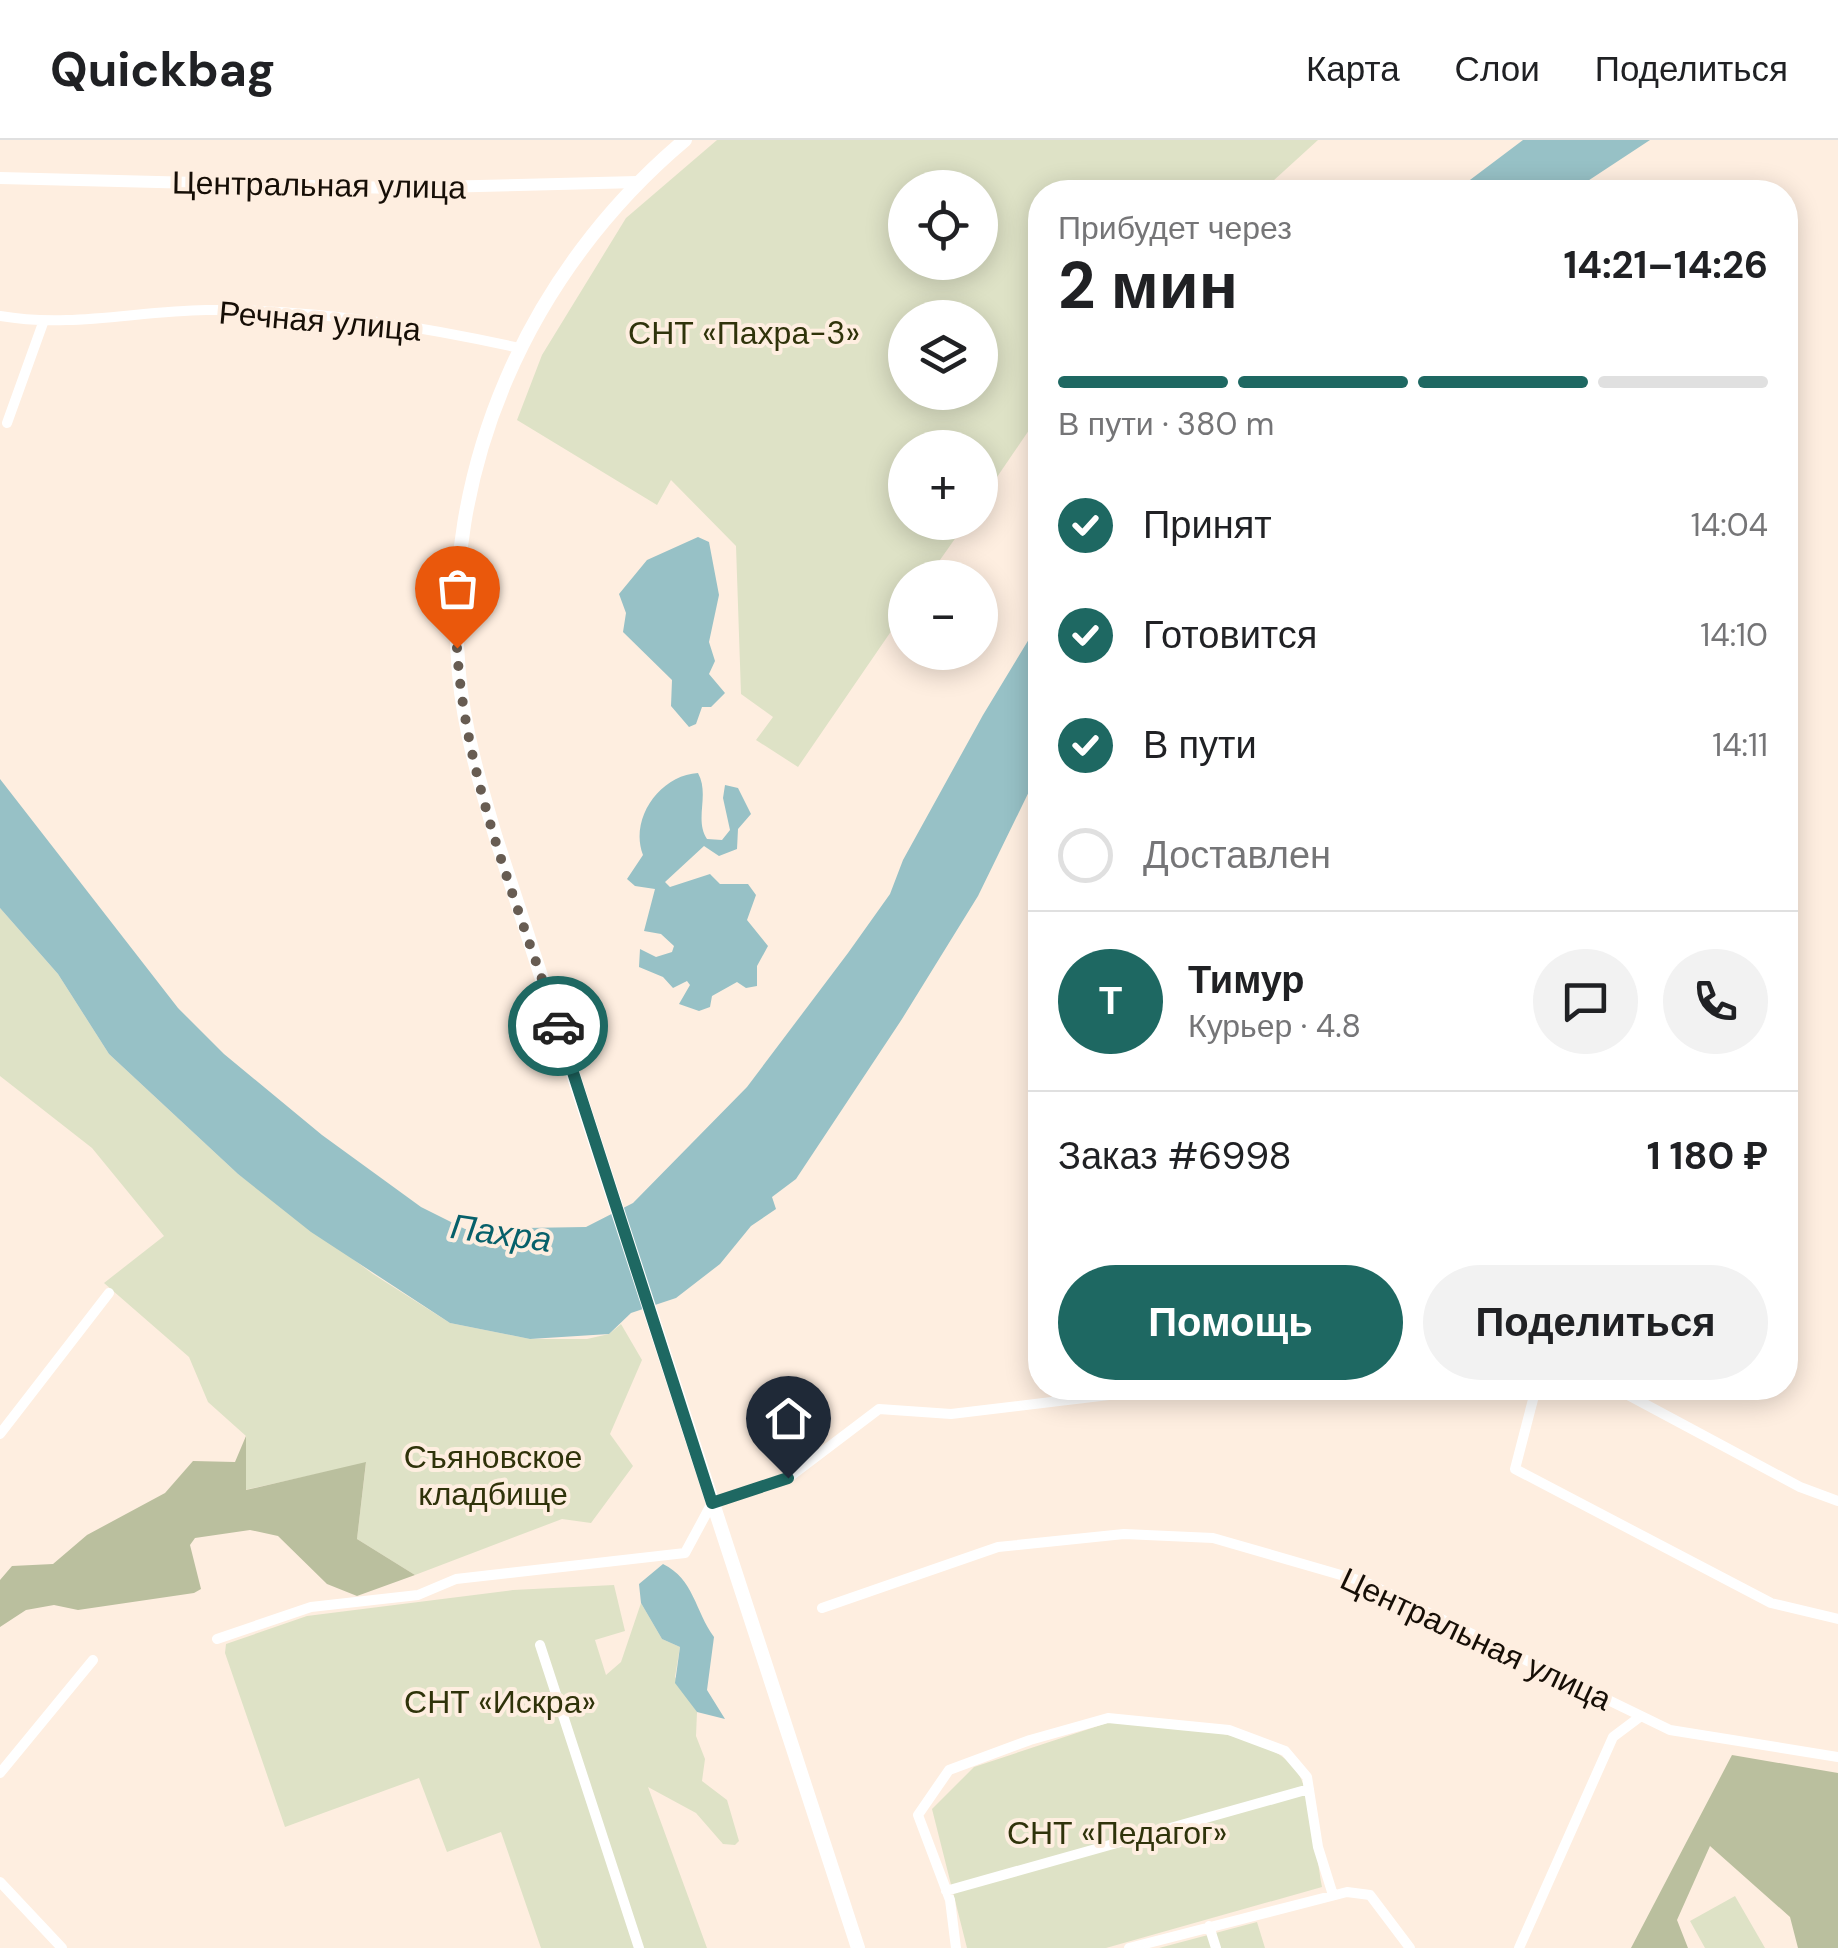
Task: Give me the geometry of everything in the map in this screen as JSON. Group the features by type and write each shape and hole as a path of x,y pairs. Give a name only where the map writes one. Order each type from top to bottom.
{"main road":[{"path":"685,140 638,182 574,256 519,348 497,397 468,501 456,593 459,676 482,788 584,1113 858,1948"}],"street":[{"name":"Центральная улица","path":"0,178 396,188 638,182"},
{"name":"Речная улица","path":"0,316 43,324 204,310 284,312 462,335 519,348"},
{"path":"7,424 43,324"},
{"path":"0,1434 109,1292"},
{"path":"217,1639 312,1608 418,1595 456,1579 685,1553 712,1503 788,1478 879,1408 951,1414 1067,1400"},
{"path":"1533,1400 1514,1470 1771,1603 1838,1619"},
{"path":"1637,1400 1800,1487 1838,1500"},
{"name":"Центральная улица","path":"822,1608 998,1547 1124,1534 1212,1538 1365,1582 1670,1730 1838,1757"},
{"path":"540,1645 639,1948"},
{"path":"0,1773 94,1660"},
{"path":"1520,1948 1613,1738 1642,1716"},
{"path":"956,1948 946,1891 918,1814 949,1770 1030,1740 1108,1718 1229,1730 1285,1751 1307,1777 1318,1846 1334,1895"},
{"path":"946,1891 1309,1788"},
{"path":"0,1882 62,1948"},
{"path":"1129,1948 1347,1892 1370,1895 1410,1948"},
{"path":"1209,1926 1216,1948"}],"green space":[{"name":"СНТ «Пахра-3»","path":"717,140 1318,140 1274,180 1028,180 1028,432 998,476 998,430 888,430 888,540 954,540 940,560 888,560 888,636 798,767 756,740 773,717 741,694 736,546 671,480 657,505 517,420 542,355 626,218"},
{"name":"Съяновское кладбище","path":"0,908 58,974 109,1054 238,1174 373,1274 450,1323 530,1339 587,1339 609,1334 621,1324 642,1360 610,1434 633,1466 591,1523 562,1519 415,1575 357,1539 366,1463 245,1490 246,1436 208,1402 189,1357 104,1283 164,1236 92,1148 0,1076"},
{"path":"246,1436 246,1490 366,1462 357,1539 415,1575 357,1596 327,1584 278,1536 250,1530 195,1538 190,1545 201,1589 194,1593 78,1610 54,1605 26,1610 0,1627 0,1580 12,1566 53,1564 87,1535 165,1493 193,1461 235,1462"},
{"name":"СНТ «Искра»","path":"614,1585 625,1631 595,1640 606,1675 621,1662 641,1603 662,1639 680,1647 675,1677 697,1712 696,1736 705,1759 702,1781 727,1800 739,1841 735,1845 723,1844 696,1813 648,1787 707,1948 541,1948 501,1832 447,1852 419,1778 285,1827 225,1653 226,1644 307,1616 513,1590"},
{"name":"СНТ «Педагог»","path":"1110,1722 1187,1728 1245,1739 1290,1763 1306,1793 1322,1887 1106,1948 967,1948 932,1809 974,1767"},
{"path":"1732,1755 1838,1773 1838,1948 1798,1948 1790,1917 1710,1846 1677,1920 1688,1948 1631,1948"},
{"path":"1735,1896 1765,1948 1705,1948 1690,1921"},
{"path":"1257,1922 1265,1948 1159,1948"}],"water":[{"path":"1523,140 1650,140 1589,180 1470,180"},
{"path":"698,537 709,542 719,595 709,642 715,661 709,674 725,693 711,707 702,707 696,724 689,727 671,706 672,680 623,632 626,613 619,594 647,560"},
{"name":"Пахра","path":"1028,641 1028,794 978,896 796,1179 772,1197 776,1209 751,1226 720,1264 676,1298 631,1313 609,1334 530,1339 450,1323 311,1232 238,1174 109,1054 58,974 0,908 0,779 178,1008 224,1054 322,1135 421,1207 465,1229 586,1227 633,1203 747,1087 890,894 903,860"},
{"path":"698,773 707,839 722,840 730,830 723,798 725,785 738,788 751,814 738,829 737,849 719,856 704,846 665,882 670,887 710,874 720,884 748,884 756,895 747,920 768,946 757,966 757,986 746,988 737,982 712,996 710,1007 699,1011 679,1004 690,985 687,981 673,988 663,977 639,967 640,949 656,957 672,952 674,946 661,934 644,931 655,889 635,886 627,879 643,855 640,827 651,801 671,782"},
{"path":"663,1564 688,1587 714,1637 707,1690 725,1719 697,1712 675,1683 680,1647 662,1639 641,1603 639,1584"}],"way so far":[{"path":"457,648 467,731 482,788 558,1026"}],"route":[{"path":"558,1026 712,1503 765,1489 788,1478"}]}
